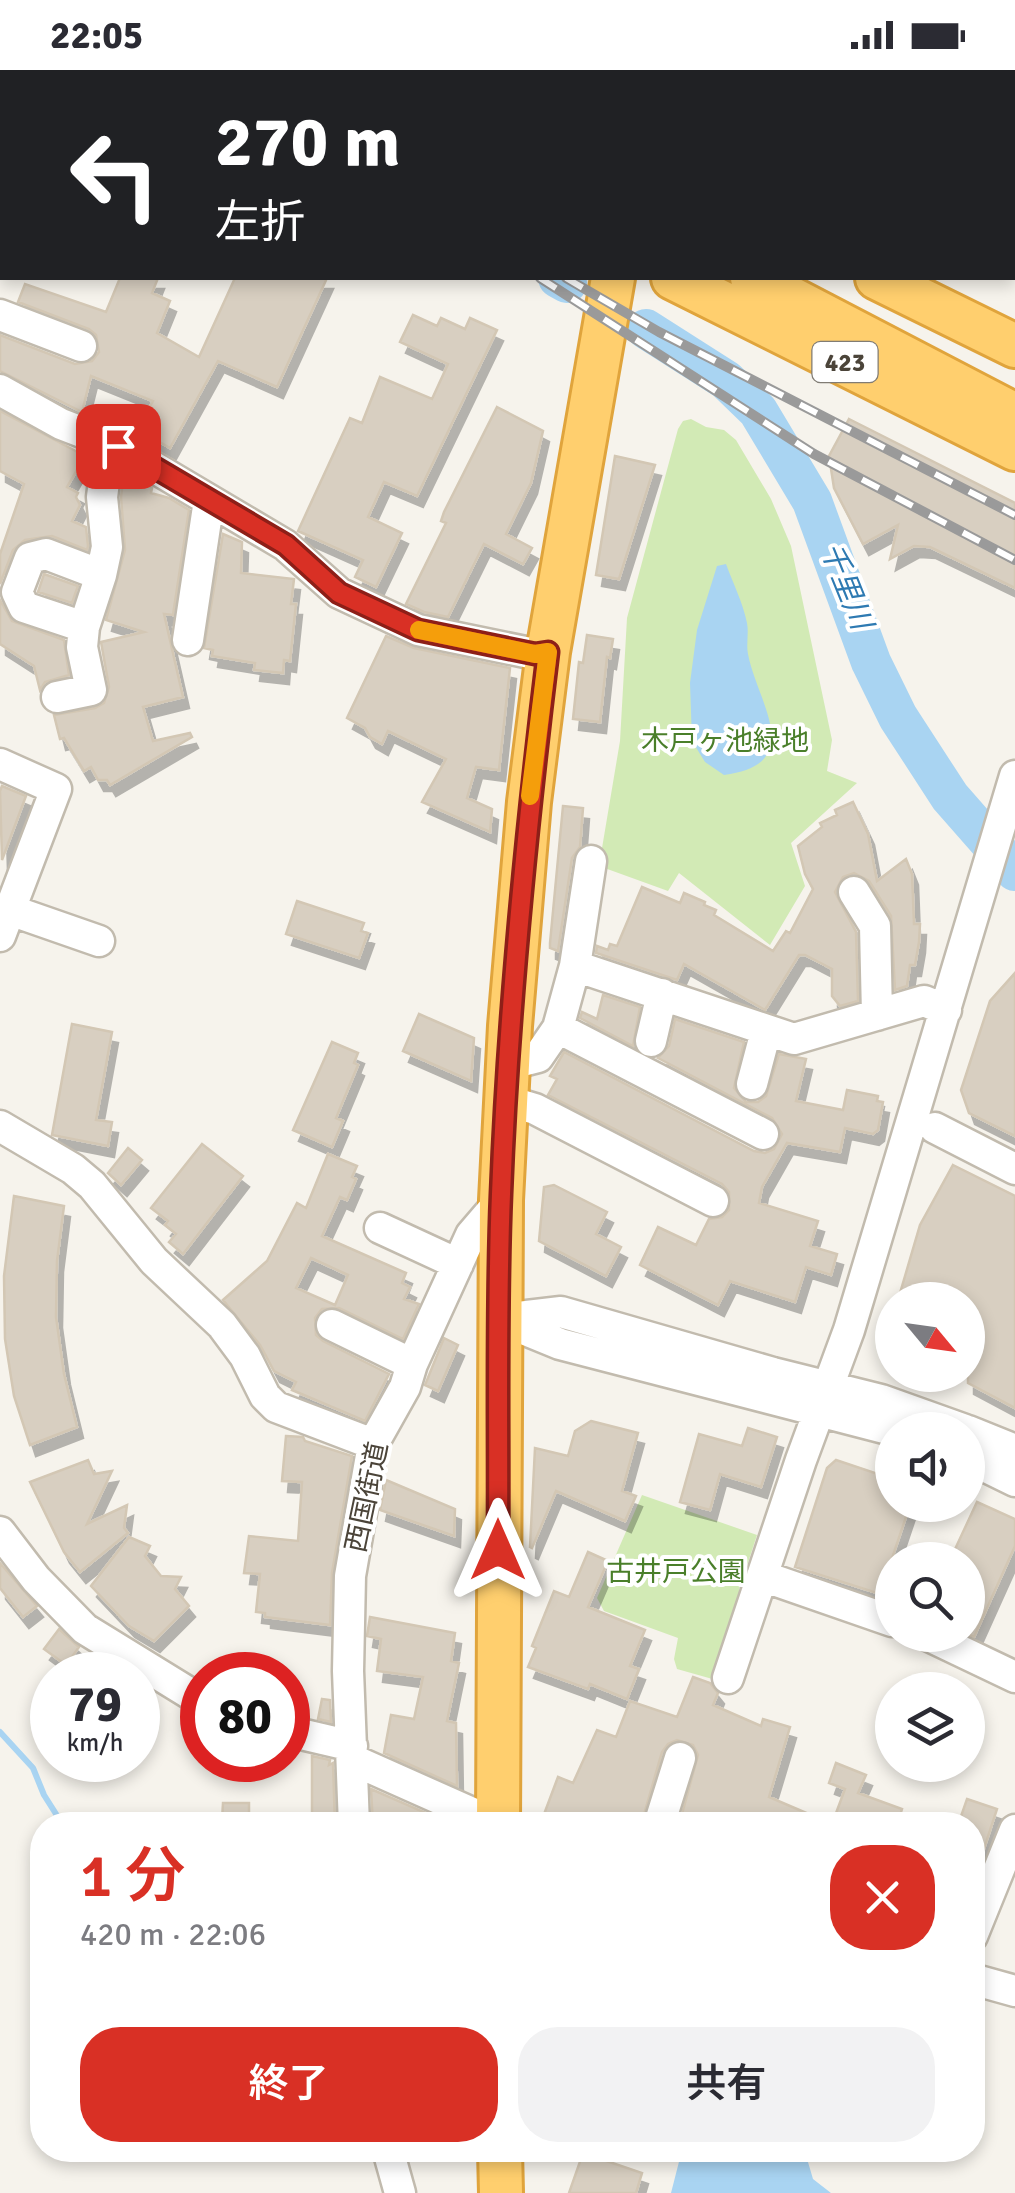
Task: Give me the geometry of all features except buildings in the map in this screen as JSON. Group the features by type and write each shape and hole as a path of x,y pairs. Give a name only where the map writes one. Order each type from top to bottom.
{"highway":[{"path":"498,1812 501,1200 506,1082 522,876 548,652 613,280"},
{"name":"423","path":"677,280 1015,449"},
{"name":"423","path":"767,280 872,294 1015,385"},
{"name":"423","path":"816,280 872,294 1015,346"},
{"name":"423","path":"872,294 1015,415"},
{"path":"500,2162 501,2193"}],"street":[{"path":"0,314 81,346"},
{"path":"0,390 61,424 109,442 286,545 339,593 418,630 535,654 548,652"},
{"path":"57,697 91,690 82,647 107,547 102,497 109,442"},
{"path":"188,640 209,500"},
{"path":"84,627 24,607 17,592 30,558 46,554 101,576"},
{"path":"0,764 56,789 5,923 100,942"},
{"path":"728,1678 849,1330 1015,776"},
{"path":"592,861 575,966 558,1028 538,1058 506,1082 535,1108 713,1201"},
{"path":"857,889 875,926 877,1015"},
{"path":"575,966 794,1039 924,1001 946,1010"},
{"path":"651,1041 662,994"},
{"path":"558,1028 764,1134"},
{"path":"752,1084 766,1030"},
{"path":"0,1126 84,1177 154,1261 222,1324 265,1396 276,1407 373,1444"},
{"path":"935,1128 1015,1169"},
{"name":"西国街道","path":"351,1812 350,1576 373,1444 405,1387 472,1235 501,1200"},
{"path":"380,1228 458,1264"},
{"path":"500,1320 560,1344 824,1399 881,1400 915,1412"},
{"path":"332,1324 412,1364"},
{"path":"824,1399 875,1422"},
{"path":"985,1438 1015,1450"},
{"path":"985,1466 1015,1481"},
{"path":"0,1532 36,1579 85,1629 180,1687"},
{"path":"762,1576 875,1615"},
{"path":"962,1652 1015,1677"},
{"path":"310,1739 352,1753 472,1812"},
{"path":"663,1812 680,1758"},
{"path":"985,1904 1015,1830"},
{"path":"985,1983 1015,1991"},
{"path":"391,2162 400,2193"}],"green space":[{"name":"木戸ヶ池緑地","path":"691,419 724,430 736,440 771,499 791,546 832,740 827,771 857,783 791,843 805,886 770,945 679,873 668,891 599,866 620,741 627,618 678,429 683,421"},
{"name":"古井戸公園","path":"642,1495 757,1535 739,1590 744,1600 716,1680 677,1669 674,1659 678,1638 604,1611 597,1598"}],"water":[{"path":"726,564 748,627 748,654 767,710 771,745 764,758 750,769 724,775 705,762 692,741 690,683 697,630 717,566"},
{"path":"679,2162 808,2162 813,2179 831,2193 671,2193"}],"waterway":[{"name":"千里川","path":"562,280 567,283"},
{"name":"千里川","path":"646,329 726,380 758,411 812,501 871,662 898,717 950,797 1015,871"},
{"path":"0,1732 33,1768 55,1812"}],"railway":[{"path":"543,280 814,454 1015,560"},
{"path":"569,280 659,332 1015,515"}],"slow traffic":[{"path":"419,630 535,654 548,652 530,796"}],"route":[{"path":"118,446 286,545 339,593 418,630 535,654 548,652 522,876 505,1100 498,1550"}]}
